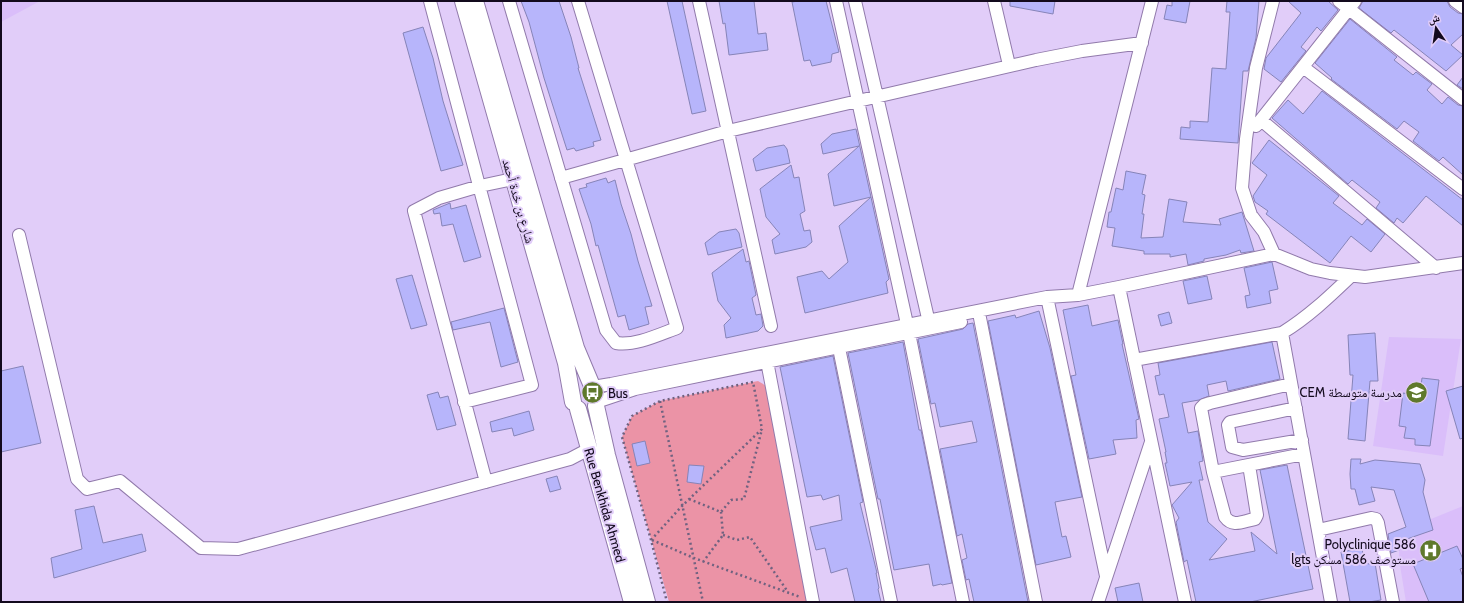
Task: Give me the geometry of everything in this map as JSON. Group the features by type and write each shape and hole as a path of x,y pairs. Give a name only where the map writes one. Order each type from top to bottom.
{"main road":[{"name":"شارع بن خدة أحمد","path":"463,1 566,363 575,405"},
{"path":"476,1 576,348 595,395 606,455 647,602"},
{"path":"583,385 595,395 590,411 582,411 575,405 572,397 576,389 583,385"},
{"name":"Rue Benkhida Ahmed","path":"575,405 589,449 632,602"}],"street":[{"path":"430,1 532,385 464,402"},
{"path":"509,1 606,330 616,342 624,344 677,328 578,1"},
{"path":"698,1 771,326"},
{"path":"836,1 908,329 963,602"},
{"path":"855,1 929,324"},
{"path":"994,1 1009,65"},
{"path":"1078,295 1152,1"},
{"path":"1273,1 1256,68 1246,139 1242,188 1251,214 1264,232 1274,254"},
{"path":"1455,1 1463,7"},
{"path":"1246,139 1303,66 1347,3 1463,99"},
{"path":"561,178 728,131 858,100 1009,65 1082,51 1142,43"},
{"path":"1303,66 1463,190"},
{"path":"1260,120 1436,268"},
{"path":"486,482 414,211 439,198 480,186 513,179"},
{"path":"19,235 77,479 87,489 120,481 200,548 238,549 570,459 589,449"},
{"path":"595,395 635,389 767,358 929,324 1048,301 1066,299 1078,295 1274,254 1311,269 1350,276 1365,277 1463,263"},
{"path":"1134,360 1282,332 1305,318 1350,276"},
{"path":"1119,287 1185,602"},
{"path":"1048,301 1105,581 1106,602"},
{"path":"971,317 1036,602"},
{"path":"767,358 839,348 908,329"},
{"path":"1282,332 1331,602"},
{"path":"839,348 891,602"},
{"path":"767,358 813,601"},
{"path":"1249,465 1257,515 1255,519 1232,524 1225,518 1212,472 1201,408 1204,404 1291,384"},
{"path":"1296,408 1230,422 1228,425 1232,447 1243,450 1302,440"},
{"path":"1098,602 1151,441"},
{"path":"1212,472 1304,454"},
{"path":"1318,530 1371,518 1376,519 1393,602"}],"path":[{"path":"667,602 622,437 632,416 660,401 753,382 762,429 744,499 731,500 721,512 723,535 703,562"},
{"path":"660,401 703,602"},
{"path":"651,540 689,499 762,429"},
{"path":"689,499 721,512"},
{"path":"723,535 737,540 750,537 789,593"},
{"path":"651,540 703,562 813,601"}],"shaded area":[{"path":"1,1 40,1 1,22"},
{"name":"CEM مدرسة متوسطة","path":"1389,337 1461,339 1443,456 1373,446"},
{"path":"758,381 768,387 813,602 669,602 622,437 632,416 660,401"},
{"name":"Polyclinique 586 lgts مستوصف 586 مسكن","path":"1463,506 1463,602 1406,602 1399,559 1399,542 1404,530"}],"building":[{"path":"521,1 559,1 601,140 593,142 594,146 576,151 574,148 567,150 544,78 529,22"},
{"path":"667,1 682,1 706,111 692,114"},
{"path":"719,1 754,1 758,34 766,33 768,50 729,55 725,23 723,24"},
{"path":"826,1 839,52 832,54 831,62 812,66 810,60 804,61 792,2"},
{"path":"1010,1 1055,1 1053,14 1010,6"},
{"path":"1172,1 1190,1 1186,23 1164,19 1167,5 1172,6"},
{"path":"1227,1 1259,1 1256,38 1248,71 1243,71 1238,143 1180,139 1181,127 1190,128 1190,121 1208,122 1212,68 1226,69 1230,12 1226,12"},
{"path":"1288,1 1328,1 1338,10 1321,31 1317,27 1301,47 1306,51 1281,82 1264,69 1266,58 1301,13"},
{"path":"1363,1 1447,1 1450,7 1458,13 1463,14 1463,34 1451,45 1463,55 1446,71 1394,30 1391,33 1359,8"},
{"path":"1350,19 1397,57 1394,60 1413,75 1416,72 1432,84 1427,90 1442,104 1448,97 1458,105 1463,106 1463,175 1443,157 1439,161 1413,141 1419,132 1404,121 1397,129 1331,79 1332,78 1315,63"},
{"path":"423,27 433,58 443,101 463,165 441,171 403,33"},
{"path":"1463,77 1463,89 1457,85"},
{"path":"1322,91 1463,200 1463,226 1426,196 1403,223 1397,218 1394,223 1376,208 1380,202 1352,180 1348,184 1272,118 1288,100 1303,114"},
{"path":"856,129 871,197 834,206 828,174 859,146 823,154 821,144 832,134"},
{"path":"1269,140 1339,196 1333,203 1362,225 1367,219 1385,234 1371,252 1351,236 1330,263 1266,214 1268,211 1255,202 1253,196 1267,175 1252,163"},
{"path":"784,145 787,149 790,163 756,171 753,159 767,148"},
{"path":"791,165 794,178 799,177 805,211 800,214 804,231 810,230 812,242 806,247 775,254 772,240 780,234 766,217 760,189"},
{"path":"1126,171 1146,175 1142,194 1145,195 1142,214 1144,214 1141,238 1163,237 1169,199 1187,202 1183,222 1221,225 1219,219 1242,212 1254,251 1241,253 1240,250 1226,255 1204,259 1204,261 1188,265 1186,254 1170,257 1170,254 1144,254 1144,251 1112,246 1115,228 1107,227 1109,212 1111,212 1116,188 1123,190"},
{"path":"606,178 608,183 615,180 652,306 645,307 649,324 629,330 625,315 618,317 598,245 596,246 591,224 579,189 587,187 586,184"},
{"path":"871,197 889,279 886,282 888,293 805,313 797,277 822,271 829,279 848,262 839,226"},
{"path":"450,203 451,209 466,205 481,257 464,262 453,224 442,226 440,213 434,214 433,210"},
{"path":"736,229 739,233 742,247 708,255 705,243 719,232"},
{"path":"743,249 746,262 749,261 756,295 752,298 756,315 761,314 763,326 758,331 726,338 724,325 731,318 718,301 712,273"},
{"path":"1272,262 1278,289 1269,291 1271,303 1247,308 1245,296 1250,295 1244,268"},
{"path":"412,275 427,325 411,329 396,279"},
{"path":"1207,276 1212,299 1188,304 1183,281"},
{"path":"1088,305 1092,326 1118,320 1139,419 1136,420 1137,438 1113,440 1116,454 1089,459 1071,376 1076,375 1063,310"},
{"path":"504,308 518,362 501,367 490,322 453,330 451,322"},
{"path":"1039,311 1050,348 1082,497 1055,502 1062,537 1066,536 1071,557 1036,565 988,321 1015,315 1016,318"},
{"path":"1169,312 1172,323 1161,326 1158,315"},
{"path":"973,323 1028,602 974,602 969,579 966,580 962,560 967,558 962,534 957,536 940,449 977,442 972,421 940,427 935,403 931,404 918,339 963,329 968,324"},
{"path":"1375,333 1378,381 1370,381 1365,441 1348,439 1353,375 1350,375 1348,335"},
{"path":"903,342 919,430 921,430 952,583 942,585 933,586 929,564 894,570 848,353"},
{"path":"1272,342 1280,379 1228,391 1226,381 1207,385 1209,396 1199,400 1182,403 1188,433 1198,431 1203,461 1199,462 1203,480 1199,480 1208,522 1227,539 1209,560 1255,551 1251,532 1277,554 1260,470 1287,465 1313,589 1250,602 1196,602 1187,560 1184,562 1176,522 1179,518 1172,505 1192,482 1170,486 1165,463 1167,463 1166,452 1159,419 1169,417 1164,394 1159,395 1155,376 1160,375 1158,363"},
{"path":"833,356 863,502 860,503 877,573 881,602 855,602 847,568 831,573 825,548 816,550 810,527 842,520 839,495 823,500 821,495 807,497 780,367"},
{"path":"23,366 41,443 1,452 1,371"},
{"path":"1422,378 1439,380 1430,446 1415,445 1415,439 1404,438 1406,427 1399,426 1403,393 1409,394 1412,385 1421,386"},
{"path":"1463,386 1463,438 1460,439 1446,391"},
{"path":"438,392 440,398 448,396 456,425 437,430 427,395"},
{"path":"529,411 534,430 514,436 512,428 492,432 490,422"},
{"path":"645,441 650,463 637,466 632,444"},
{"path":"1351,459 1361,459 1360,464 1375,460 1420,464 1425,480 1423,492 1433,530 1407,539 1410,546 1391,553 1388,534 1406,527 1394,490 1371,487 1375,501 1359,505 1355,489 1351,489"},
{"path":"689,465 704,466 701,484 687,482"},
{"path":"557,476 561,489 550,492 546,479"},
{"path":"94,506 103,543 142,534 146,551 54,578 51,558 82,549 75,510"},
{"path":"1457,546 1463,559 1463,568 1460,569 1463,577 1463,602 1429,602 1413,564"},
{"path":"1362,548 1364,561 1367,561 1368,564 1375,563 1381,600 1369,602 1350,602 1341,552"},
{"path":"1139,583 1143,602 1118,602 1115,588"}],"place":[{"name":"CEM مدرسة متوسطة","path":"1417,392"},
{"name":"Bus","path":"592,393"},
{"name":"Polyclinique 586 lgts مستوصف 586 مسكن","path":"1431,551"}]}
